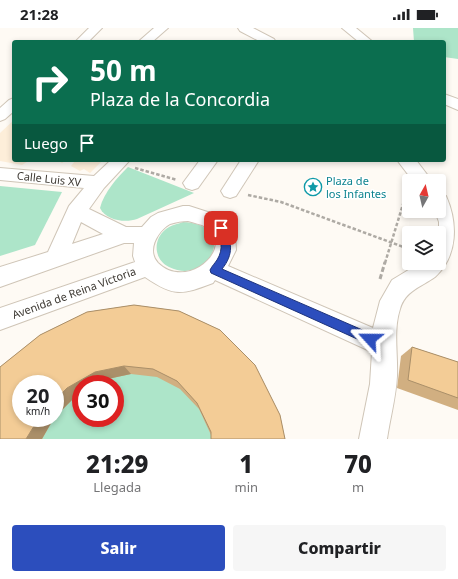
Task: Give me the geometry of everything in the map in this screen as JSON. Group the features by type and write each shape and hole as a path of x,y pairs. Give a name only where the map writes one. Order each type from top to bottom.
{"street":[{"path":"84,40 96,28"},
{"path":"147,40 162,28"},
{"path":"244,28 266,40"},
{"path":"348,28 364,40"},
{"path":"446,99 458,105"},
{"path":"0,116 12,105"},
{"path":"56,258 76,211 98,183 119,162"},
{"path":"192,183 208,162"},
{"path":"230,191 249,162"},
{"path":"408,162 417,174"},
{"name":"Calle Luis XV","path":"0,174 98,183"},
{"path":"76,211 124,236"},
{"path":"176,214 195,214 212,221 221,228 225,238 226,249 223,260 215,270 203,278 191,282 178,283 155,275 148,267 143,257 143,245 146,235 164,218 176,214"},
{"path":"446,214 450,236 446,246"},
{"path":"0,277 124,236 146,235"},
{"name":"Avenida de Reina Victoria","path":"0,319 148,267"},
{"path":"215,270 384,345"},
{"path":"373,439 384,376 384,345 389,307 397,291 409,281 428,270"}],"path":[{"path":"230,191 281,202 402,246"},
{"path":"378,286 402,206"}],"shaded area":[{"path":"12,122 12,162 27,162 22,165 0,161 0,133"},
{"path":"74,162 101,162 90,173 84,169 80,171 71,166"}],"green space":[{"path":"413,28 458,28 458,59 446,57 446,40 414,40"},
{"path":"128,167 194,193 137,219 122,221 111,218 107,216 100,208 102,202 111,186"},
{"path":"0,186 62,192 35,245 0,256"},
{"path":"183,222 200,225 210,233 214,242 212,253 206,262 196,269 184,271 169,267 164,263 160,259 157,249 157,243 162,233 170,226"},
{"path":"95,323 280,439 0,439 0,391 12,382 12,427 64,427 64,375 22,375"}],"building":[{"path":"134,305 179,311 220,330 255,365 280,415 285,439 211,439 211,432 197,403 177,381 153,369 124,366 95,372 90,375 72,375 72,385 64,391 64,375 12,375 12,427 33,427 26,439 0,439 0,367 40,335 87,312"},
{"path":"412,347 458,362 458,398 408,380"}],"place":[{"name":"Plaza de los Infantes","path":"313,187"}],"route":[{"path":"221,228 225,238 226,249 223,260 215,270 370,339"}]}
